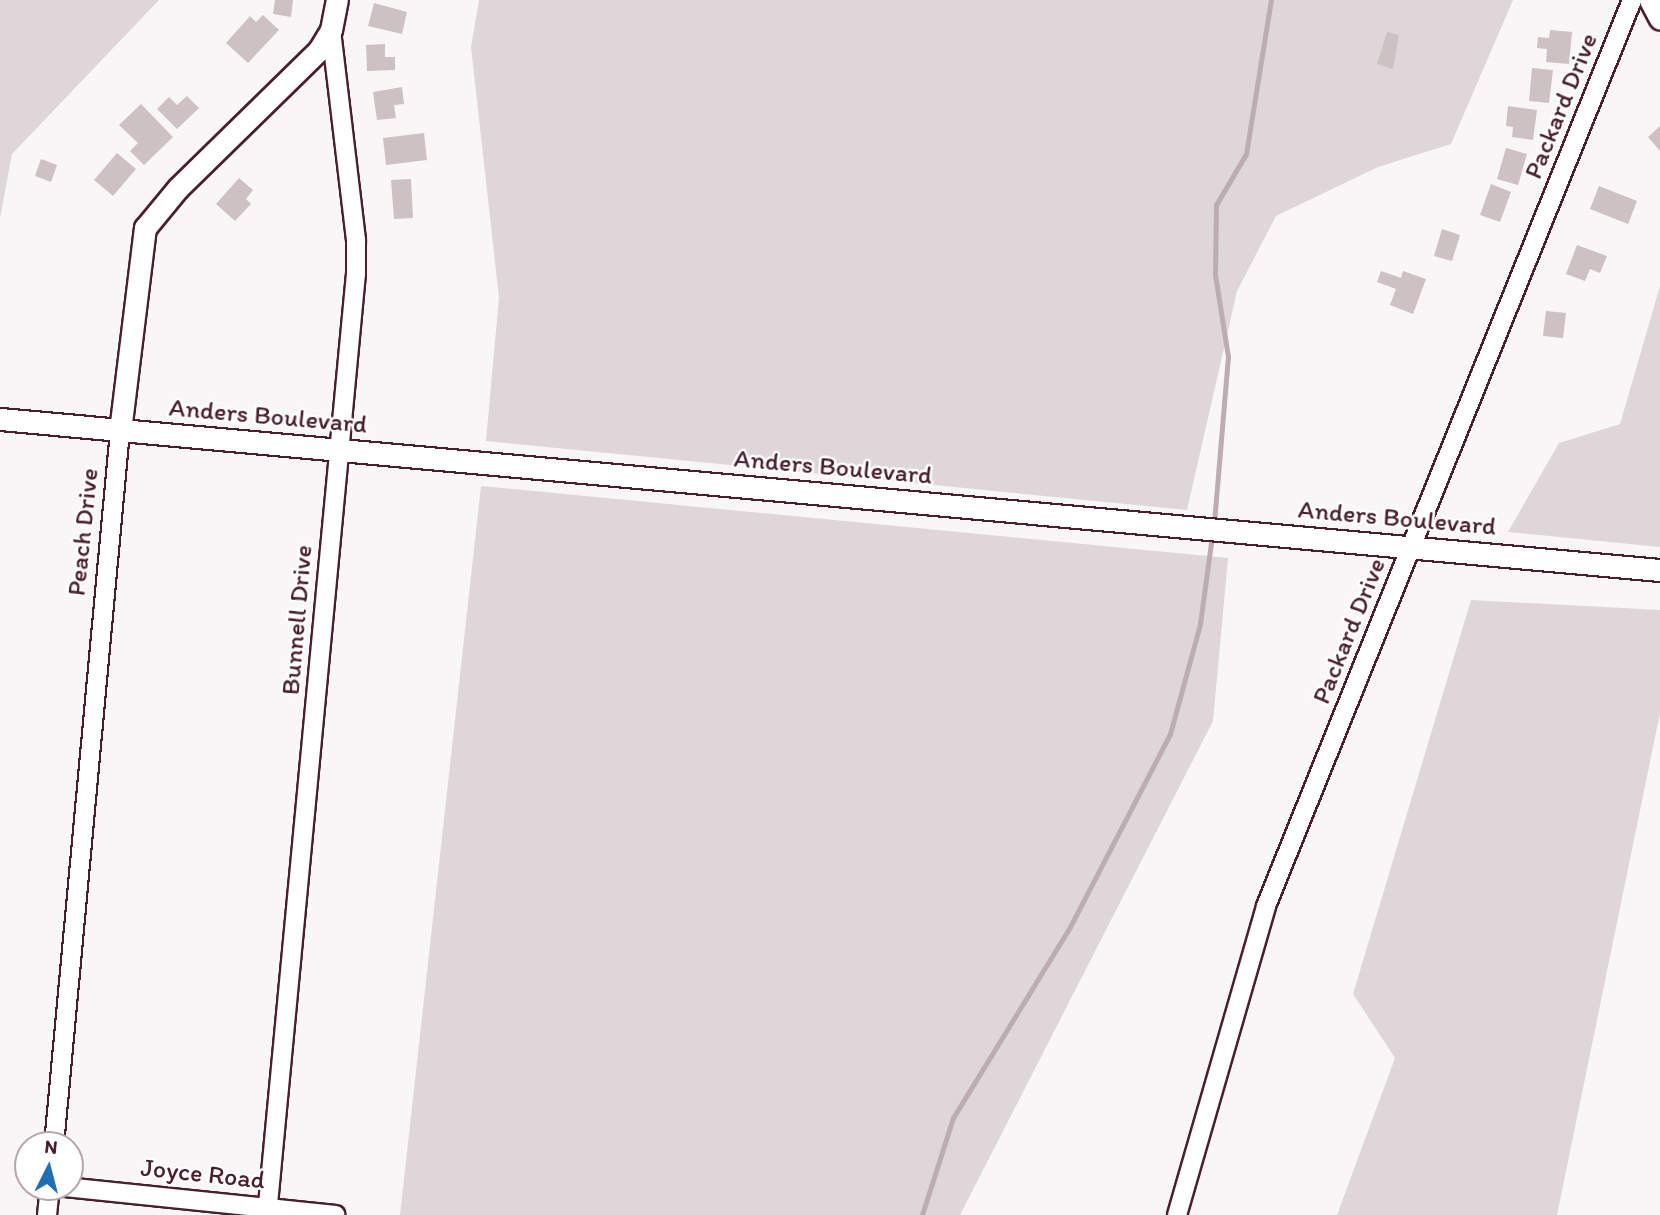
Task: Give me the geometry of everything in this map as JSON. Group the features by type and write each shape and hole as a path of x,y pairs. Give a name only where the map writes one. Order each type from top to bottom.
{"street":[{"name":"Peach Drive","path":"55,1131 120,431 145,228 178,188 302,70 331,30 337,0"},
{"name":"Packard Drive","path":"1177,1215 1266,906 1632,0"},
{"path":"1650,0 1660,19"},
{"name":"Bunnell Drive","path":"268,1211 356,240 331,30"},
{"name":"Anders Boulevard","path":"0,419 1660,570"},
{"name":"Joyce Road","path":"84,1189 268,1211 336,1215"}],"shaded area":[{"path":"0,0 159,0 12,154 0,218"},
{"path":"479,0 1513,0 1451,144 1378,167 1276,216 1237,291 1187,510 486,441 499,298 471,47"},
{"path":"1660,286 1660,547 1508,532 1559,443 1620,424"},
{"path":"481,486 1228,558 1213,721 960,1215 400,1215"},
{"path":"1471,600 1660,610 1660,713 1557,1215 1337,1215 1395,1058 1353,994"}],"building":[{"path":"275,0 293,0 291,17 273,14"},
{"path":"374,3 407,12 402,34 368,26"},
{"path":"263,15 279,30 248,63 226,43 250,16 256,22"},
{"path":"1550,30 1572,32 1569,64 1546,62 1547,49 1537,48 1538,37 1549,38"},
{"path":"1387,32 1399,35 1393,69 1377,64"},
{"path":"385,44 385,57 395,57 395,70 367,71 366,45"},
{"path":"1532,68 1553,70 1549,103 1529,101"},
{"path":"402,87 404,104 394,105 396,118 377,120 373,92"},
{"path":"187,96 199,108 177,129 157,109 169,97 177,105"},
{"path":"141,104 173,137 144,165 130,151 138,143 119,125"},
{"path":"1508,106 1537,110 1533,140 1512,137 1513,127 1506,126"},
{"path":"1660,126 1660,151 1648,137"},
{"path":"424,133 427,160 386,165 383,138"},
{"path":"1506,148 1527,154 1518,185 1497,179"},
{"path":"117,153 136,169 113,196 94,180"},
{"path":"41,159 57,165 51,182 35,176"},
{"path":"239,178 253,190 246,199 251,204 235,221 216,204"},
{"path":"411,179 413,218 394,219 391,180"},
{"path":"1491,184 1511,192 1500,222 1480,215"},
{"path":"1599,186 1637,201 1628,224 1590,209"},
{"path":"1442,229 1460,235 1452,261 1434,256"},
{"path":"1577,245 1607,256 1600,273 1590,269 1585,281 1566,274"},
{"path":"1381,271 1401,278 1403,271 1426,279 1413,314 1390,305 1396,289 1377,282"},
{"path":"1546,311 1566,313 1563,338 1543,336"}],"waterway":[{"path":"1214,523 1228,357 1215,275 1216,205 1246,154 1271,0"},
{"path":"922,1215 953,1118 1070,927 1170,734 1200,624 1212,535"}]}
